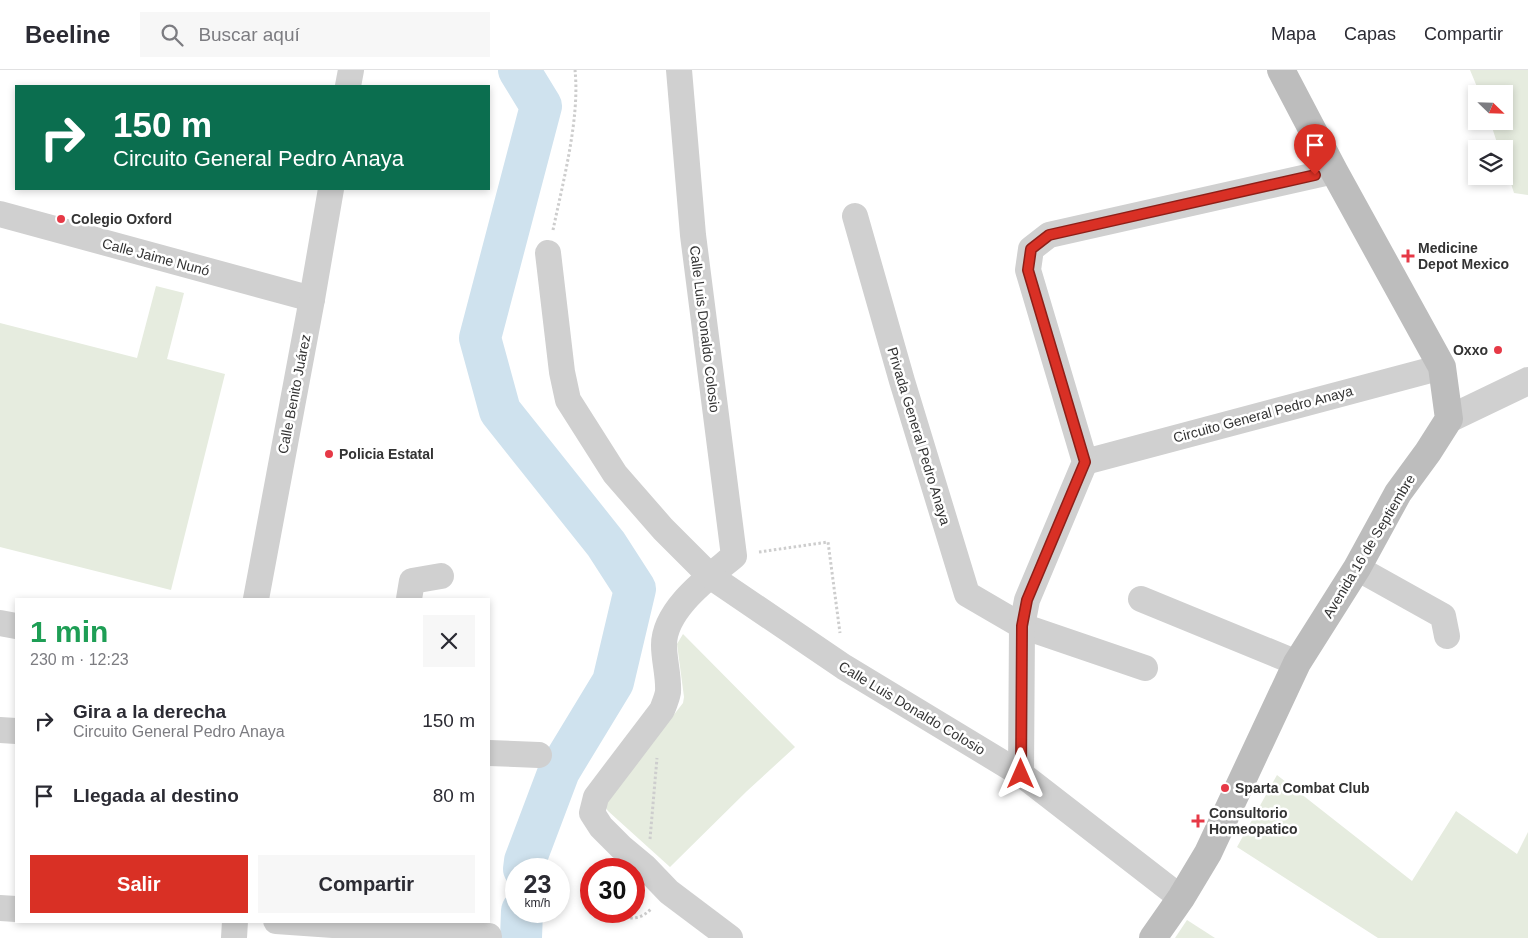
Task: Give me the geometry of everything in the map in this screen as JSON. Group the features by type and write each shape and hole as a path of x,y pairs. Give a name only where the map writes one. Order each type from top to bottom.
{"main road":[{"path":"1281,70 1334,171 1442,367 1449,419"},
{"name":"Avenida 16 de Septiembre","path":"1153,938 1181,898 1208,853 1297,664 1357,568 1398,493 1449,419"}],"street":[{"path":"348,85 351,70"},
{"name":"Calle Luis Donaldo Colosio","path":"679,70 693,234 734,556"},
{"path":"1021,774 1022,626 1027,600 1085,462 1028,270 1031,249 1049,235 1334,171"},
{"name":"Calle Benito Juárez","path":"256,598 331,190"},
{"name":"Calle Jaime Nunó","path":"0,214 312,299"},
{"name":"Privada General Pedro Anaya","path":"855,216 902,381 967,594 1022,626 1145,668"},
{"name":"Calle Luis Donaldo Colosio","path":"548,252 562,372 568,400 615,474 663,529 710,576 844,667 1021,774 1181,898"},
{"name":"Circuito General Pedro Anaya","path":"1085,462 1442,367"},
{"path":"1449,419 1528,381"},
{"path":"634,858 601,827 592,813 596,797 662,710 668,694 664,644 668,626 679,607 710,576 734,556"},
{"path":"1357,568 1443,616 1447,636"},
{"path":"409,598 412,581 441,576"},
{"path":"1141,599 1297,664"},
{"path":"0,623 15,626"},
{"path":"0,730 15,731"},
{"path":"490,753 539,755"},
{"path":"645,867 669,892 730,938"},
{"path":"0,908 15,909"},
{"path":"234,938 235,923"},
{"path":"304,923 489,936"}],"path":[{"path":"548,252 570,145 576,96 575,70"},
{"path":"734,556 828,542 844,667"},
{"path":"645,867 651,836 658,752"},
{"path":"645,915 669,892"}],"shaded area":[{"path":"1470,70 1528,70 1528,195 1514,193 1511,185 1513,185 1513,140 1496,140 1493,130 1513,130 1513,85 1476,85"},
{"path":"156,286 184,293 167,359 225,374 171,590 0,547 0,323 137,358"},
{"path":"683,634 795,747 747,791 670,867 608,811 606,802 683,703 684,697 677,644"},
{"path":"1277,775 1412,881 1456,811 1517,854 1528,832 1528,938 1378,938 1237,847"},
{"path":"1187,920 1215,938 1175,938"}],"waterway":[{"path":"519,70 541,106 480,338 500,411 606,544 635,589 613,682 559,771 526,858"},
{"path":"521,938 522,923"}],"place":[{"name":"Colegio Oxford","path":"61,219"},
{"name":"Medicine Depot Mexico","path":"1408,256"},
{"name":"Oxxo","path":"1498,350"},
{"name":"Policia Estatal","path":"329,454"},
{"name":"Sparta Combat Club","path":"1225,788"},
{"name":"Consultorio Homeopatico","path":"1198,821"}],"route":[{"path":"1021,774 1022,626 1024,613 1027,600 1085,462 1028,270 1031,249 1049,235 1315,175"}]}
